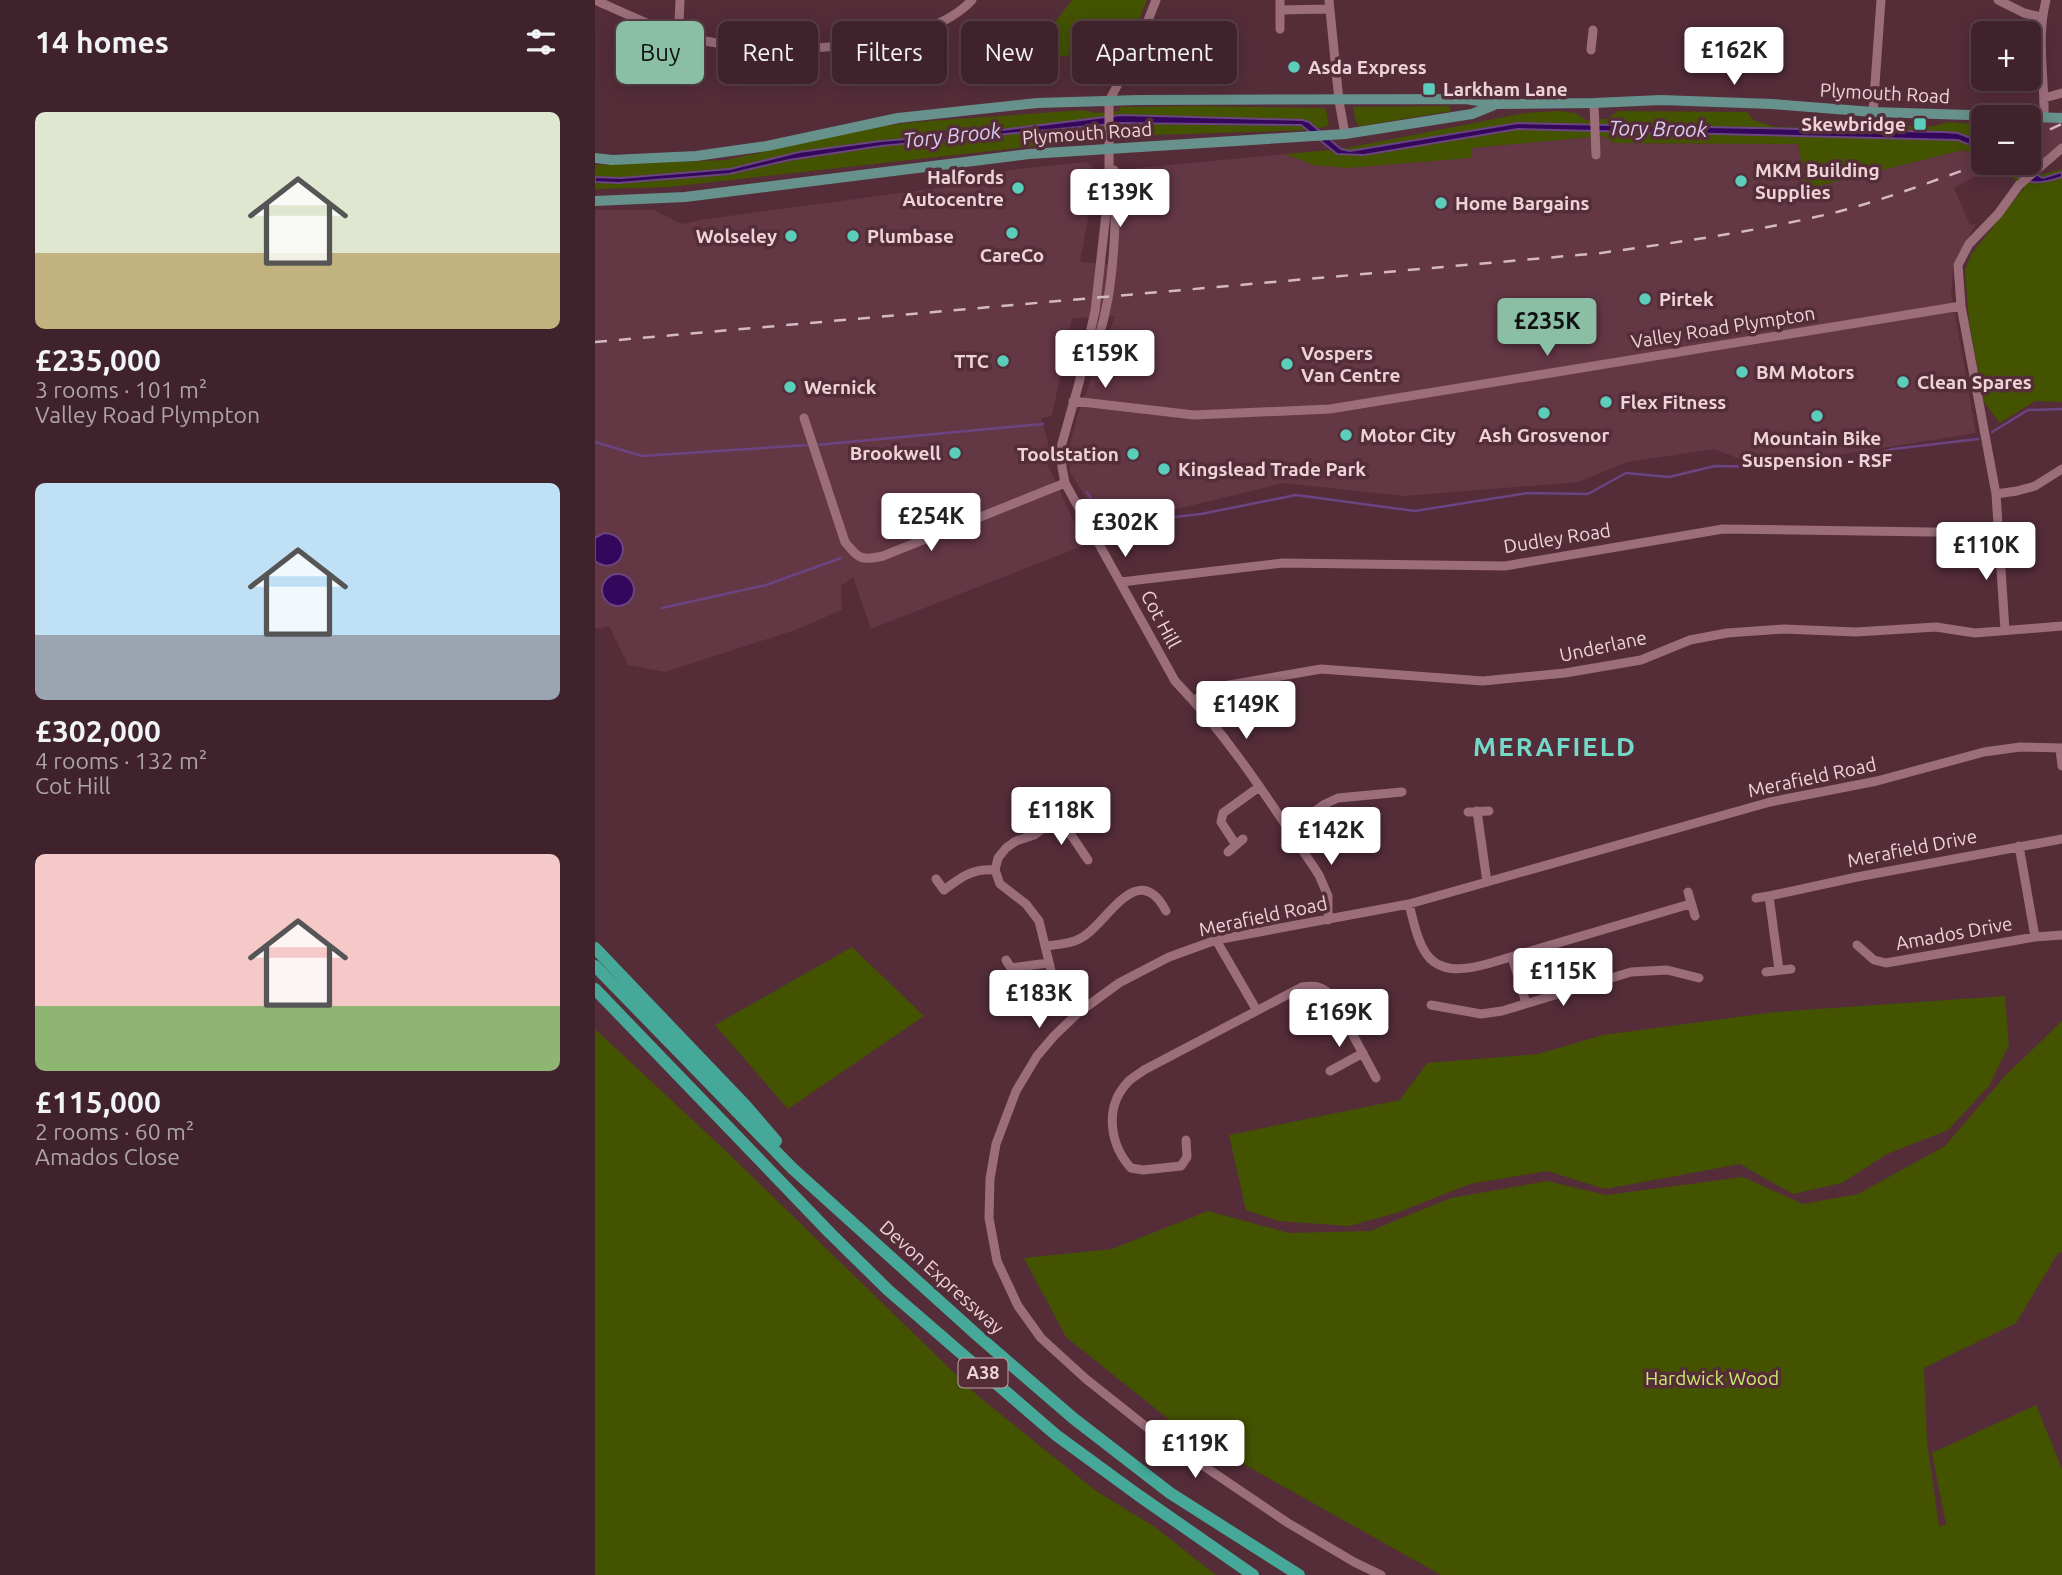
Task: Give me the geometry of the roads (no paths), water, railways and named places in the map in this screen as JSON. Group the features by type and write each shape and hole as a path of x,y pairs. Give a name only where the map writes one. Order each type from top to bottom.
{"highway":[{"name":"A38","path":"595,948 745,1105 832,1205"},
{"name":"Devon Expressway","path":"595,966 792,1168 1073,1418 1170,1493 1299,1575"},
{"name":"A38","path":"595,989 888,1290 1056,1435 1253,1575"},
{"name":"A38","path":"595,1003 628,1022"}],"main road":[{"name":"Plymouth Road","path":"595,158 612,160 696,156 767,146 898,118 1037,103 1109,101 1466,99 1497,104 1661,100 1772,104 1873,112 2054,118"},
{"name":"Plymouth Road","path":"595,201 685,197 1029,154 1345,134 1472,114 1497,104"}],"street":[{"path":"595,0 644,21"},
{"path":"679,21 680,0"},
{"path":"704,41 769,47 849,45 909,34 955,15 972,0"},
{"path":"1109,101 1137,48 1156,0"},
{"path":"1873,112 1881,0"},
{"path":"1998,0 2024,13 2041,17"},
{"path":"2046,0 2041,17 2040,68 2045,98 2054,118"},
{"path":"1280,29 1280,5 1329,4 1345,134"},
{"path":"1591,50 1593,30"},
{"path":"2045,98 2062,93"},
{"name":"Cot Hill","path":"1109,101 1109,187 1095,311 1061,447 1065,483 1175,681 1240,758 1319,875 1328,896 1328,920"},
{"path":"1594,103 1596,155"},
{"name":"Cot Hill","path":"1079,383 1089,363 1105,312 1113,266 1117,185 1109,148"},
{"path":"2005,630 1996,494 1961,306 1958,265 1969,244 1998,214 2019,185 2062,148"},
{"name":"Valley Road Plympton","path":"1073,401 1193,415 1331,409 1961,306"},
{"path":"804,418 845,542 856,556 866,560 883,556 1065,483"},
{"path":"1996,494 2035,486 2062,469"},
{"name":"Dudley Road","path":"1121,582 1283,563 1505,566 1723,529 1999,533"},
{"name":"Underlane","path":"1193,700 1218,687 1321,669 1483,681 1566,673 1641,660 1690,640 1727,633 1784,629 1856,632 1936,627 1975,633 2062,626"},
{"name":"Merafield Road","path":"1381,1575 1287,1523 1149,1429 1086,1380 1041,1339 1018,1306 997,1261 989,1218 990,1179 996,1144 1016,1091 1037,1056 1078,1013 1119,983 1169,957 1216,940 1409,904 1770,802 1877,781 1985,752 2020,747 2061,748"},
{"path":"2061,748 2062,766"},
{"path":"1236,845 1221,822 1223,813 1259,787"},
{"path":"1289,830 1338,797 1402,792"},
{"path":"1070,809 1034,835 1016,841 1006,848 998,858 995,870 1000,884 1026,904 1039,921 1055,987 1078,1013"},
{"path":"1487,882 1473,812 1489,811"},
{"path":"1059,817 1088,860"},
{"name":"Merafield Drive","path":"1756,898 2062,839"},
{"path":"2019,846 2035,937"},
{"path":"936,879 944,890 972,871 995,870"},
{"path":"1046,946 1074,942 1088,934 1127,894 1140,891 1153,894 1166,911"},
{"path":"1688,892 1695,916"},
{"path":"1769,896 1779,971"},
{"path":"1409,904 1417,939 1426,955 1438,965 1451,970 1468,969 1512,957 1690,904"},
{"name":"Amados Drive","path":"1857,945 1874,960 1886,963 2035,937 2062,935"},
{"path":"1216,940 1256,1009"},
{"path":"1512,957 1526,1003"},
{"path":"1006,960 1011,968 1048,963"},
{"path":"1766,972 1791,969"},
{"path":"1431,1005 1481,1014 1502,1012 1631,972 1667,970 1699,978"},
{"path":"1186,1140 1187,1157 1181,1167 1143,1170 1131,1168 1122,1157 1115,1140 1111,1117 1117,1098 1127,1082 1256,1009 1302,987 1314,985 1324,988 1332,996 1376,1078"},
{"path":"1330,1071 1363,1053"}],"water":[{"name":"Tory Brook","path":"1121,115 1303,120 1341,149 1350,151 1518,123 1944,132 1958,133 1971,138 1971,145 1958,140 1518,129 1364,155 1337,154 1301,125 1121,123 881,146 789,160 729,174 618,183 595,182 595,177 621,178 730,169 799,152 881,141 969,134"},
{"path":"2062,172 2062,177 2042,182 2021,179 2014,175 2037,175 2043,178"},
{"path":"604,533 614,535 623,547 618,561 612,565 595,561 595,538"},
{"path":"618,574 630,578 634,590 630,602 618,606 606,602 602,590 606,578"}],"waterway":[{"path":"1992,432 2028,410 2062,409"},
{"path":"816,445 1043,424"},
{"path":"1087,492 1095,506 1128,522 1201,514 1296,495 1415,511 1528,493 1588,494 1626,473 1669,477 1715,466 1788,467 1861,458 1893,449 1978,439"},
{"path":"595,442 642,456 809,445"},
{"path":"886,539 922,524"},
{"path":"662,608 766,585 841,558"}],"railway":[{"path":"2041,133 2062,124"},
{"path":"595,342 1601,253 1808,219 1893,195 1971,168"}],"place":[{"name":"Asda Express","path":"1294,67"},
{"name":"Larkham Lane","path":"1429,89"},
{"name":"Skewbridge","path":"1920,124"},
{"name":"MKM Building Supplies","path":"1741,181"},
{"name":"Halfords Autocentre","path":"1018,188"},
{"name":"Home Bargains","path":"1441,203"},
{"name":"CareCo","path":"1012,233"},
{"name":"Wolseley","path":"791,236"},
{"name":"Plumbase","path":"853,236"},
{"name":"Pirtek","path":"1645,299"},
{"name":"TTC","path":"1003,361"},
{"name":"Vospers Van Centre","path":"1287,364"},
{"name":"BM Motors","path":"1742,372"},
{"name":"Clean Spares","path":"1903,382"},
{"name":"Wernick","path":"790,387"},
{"name":"Flex Fitness","path":"1606,402"},
{"name":"Ash Grosvenor","path":"1544,413"},
{"name":"Mountain Bike Suspension - RSF","path":"1817,416"},
{"name":"Motor City","path":"1346,435"},
{"name":"Brookwell","path":"955,453"},
{"name":"Toolstation","path":"1133,454"},
{"name":"Kingslead Trade Park","path":"1164,469"}],"district":[{"name":"MERAFIELD","path":"1555,747"}],"park label":[{"name":"Hardwick Wood","path":"1712,1378"}]}
